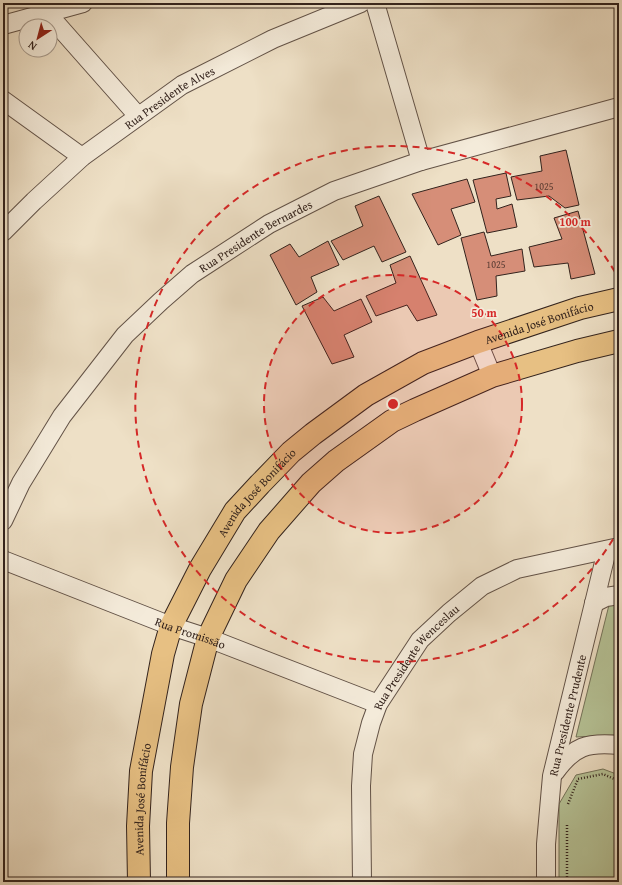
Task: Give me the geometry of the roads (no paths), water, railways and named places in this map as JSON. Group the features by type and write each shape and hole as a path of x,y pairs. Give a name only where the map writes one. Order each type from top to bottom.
{"main road":[{"name":"Avenida José Bonifácio","path":"139,882 138,826 141,771 163,654 171,626 200,569 235,511 291,452 336,416 366,395 423,363 478,342 580,308 619,299"},
{"path":"178,882 178,824 182,768 191,704 208,638 236,580 269,531 311,483 336,461 392,421 492,376 577,351 619,341"}],"street":[{"path":"3,25 83,3"},
{"name":"Rua Presidente Alves","path":"3,232 82,157 138,116 189,82 273,39 361,3"},
{"path":"375,3 421,161"},
{"path":"47,13 138,116"},
{"path":"3,100 82,157"},
{"name":"Rua Presidente Bernardes","path":"3,521 21,484 62,416 125,335 192,274 269,224 334,192 421,161 619,107"},
{"path":"478,342 492,376"},
{"name":"Rua Presidente Prudente","path":"546,882 546,844 552,776 594,603 613,549"},
{"name":"Rua Presidente Wenceslau","path":"362,882 361,786 363,762 370,723 378,704 420,640 449,613 482,586 517,569 613,549"},
{"name":"Rua Promissão","path":"3,560 171,626 208,638 378,704"},
{"path":"594,603 606,597 619,595"},
{"path":"552,776 565,758 580,747 606,744 619,745"}]}
